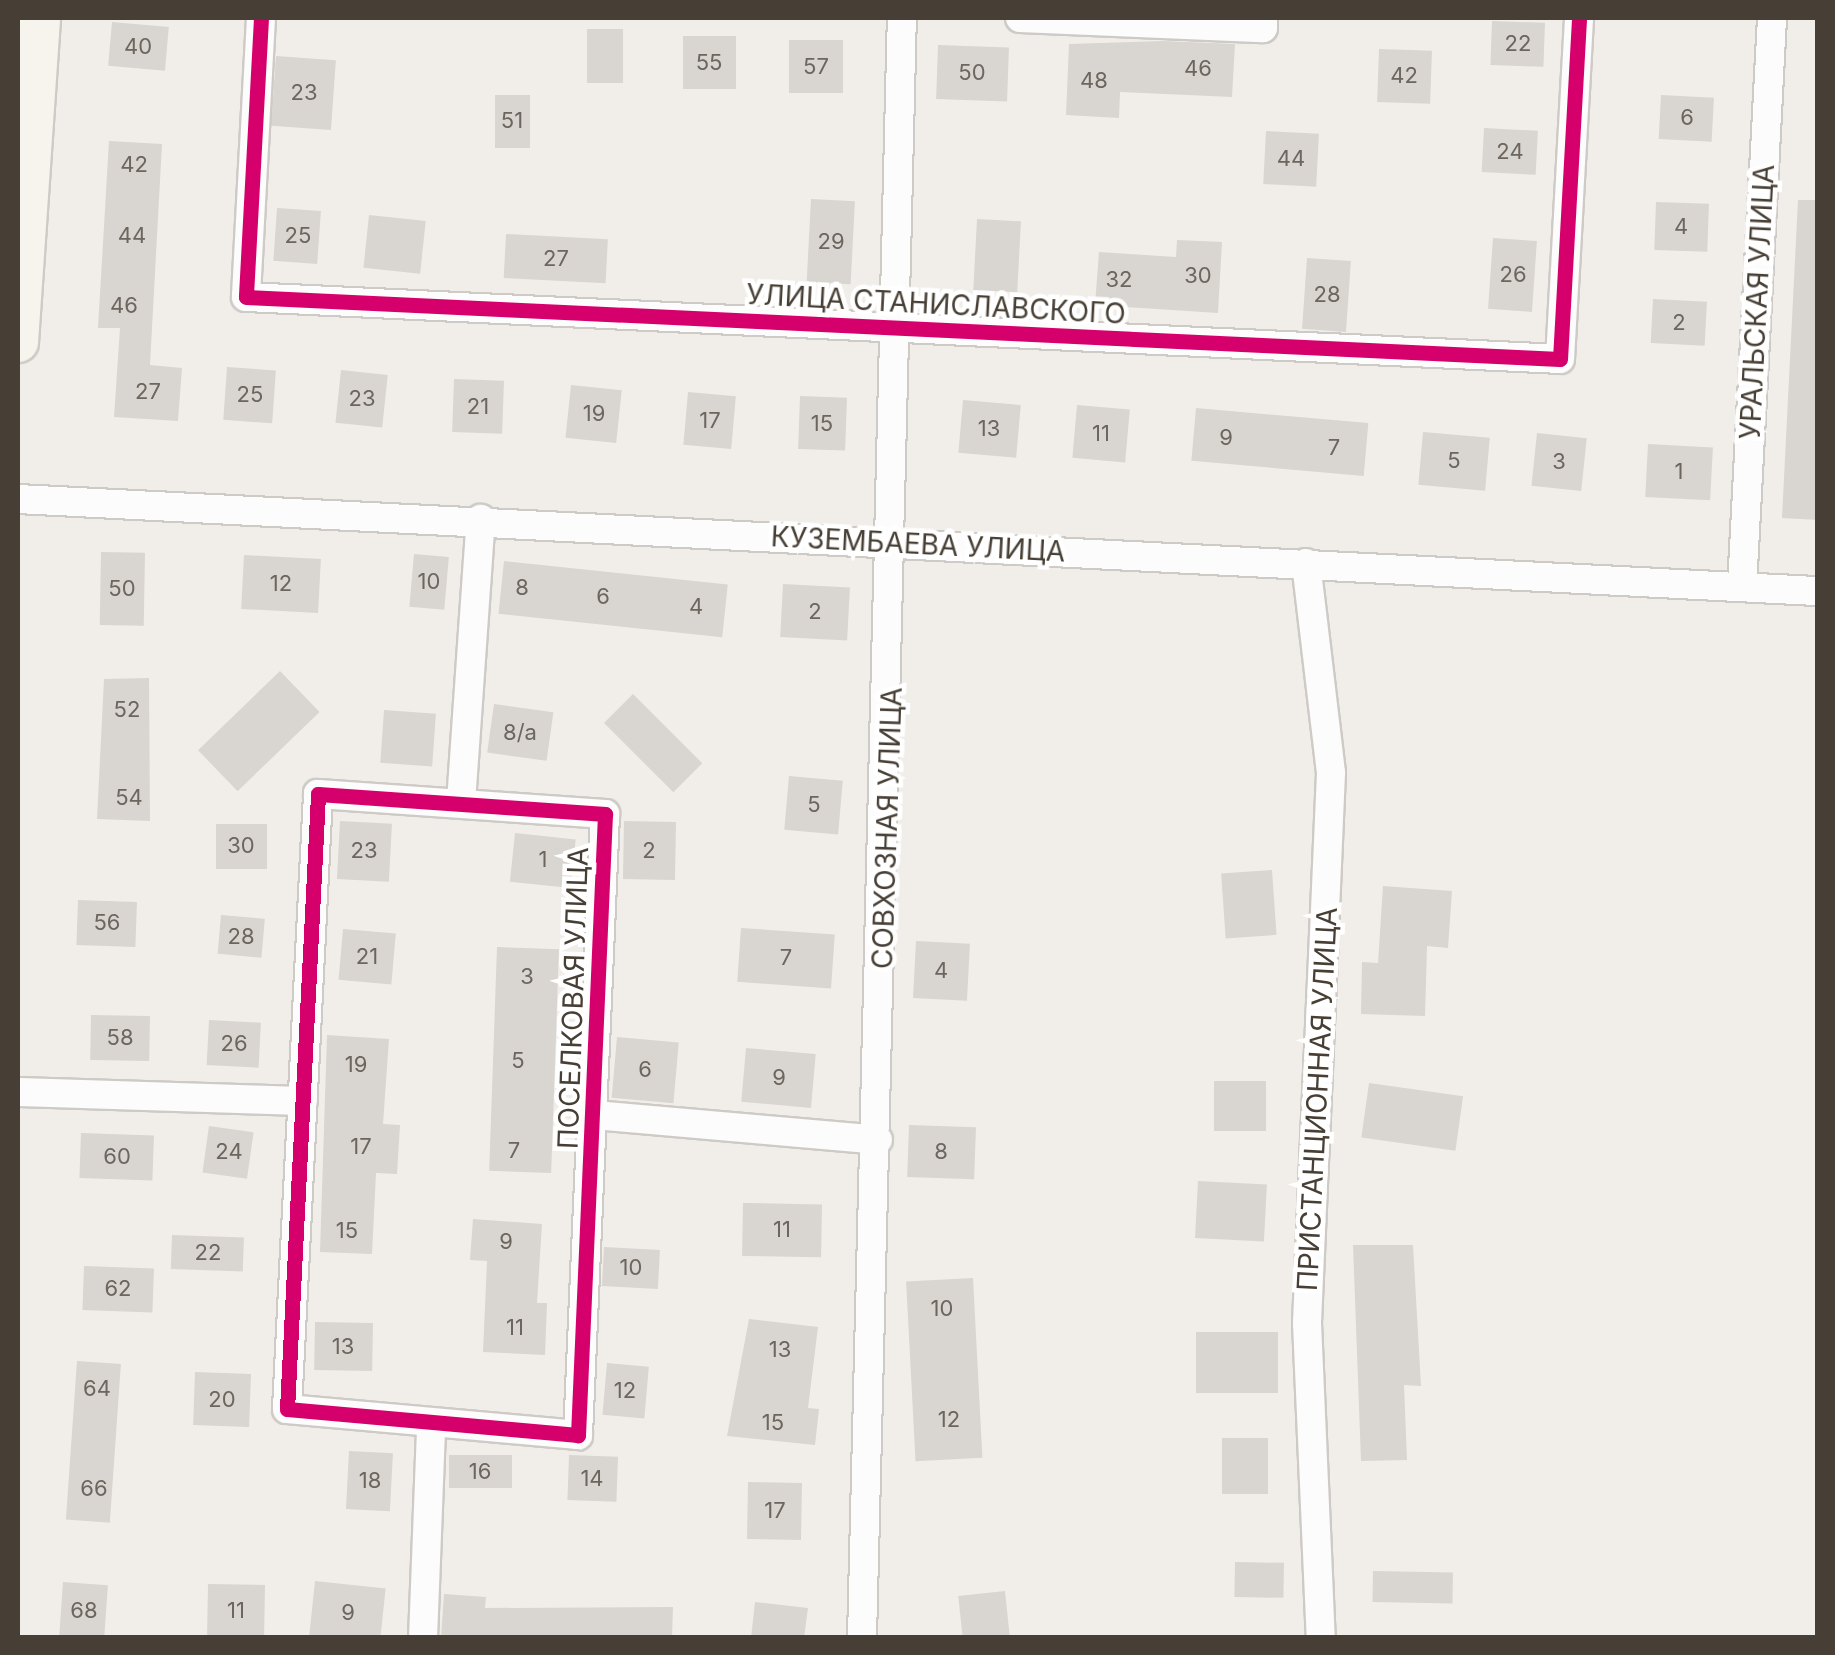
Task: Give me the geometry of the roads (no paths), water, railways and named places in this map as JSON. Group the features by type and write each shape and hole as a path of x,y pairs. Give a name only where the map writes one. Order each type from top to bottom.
{"main road":[{"path":"18,342 40,18"}],"street":[{"name":"УЛИЦА СТАНИСЛАВСКОГО","path":"261,18 246,297 1560,359 1580,18"},
{"name":"СОВХОЗНАЯ УЛИЦА","path":"862,1638 896,544 902,18"},
{"path":"1020,18 1263,28 1263,18"},
{"name":"УРАЛЬСКАЯ УЛИЦА","path":"1742,587 1772,18"},
{"name":"КУЗЕМБАЕВА УЛИЦА","path":"18,499 481,519 1818,591"},
{"path":"461,802 481,519"},
{"name":"ПРИСТАНЦИОННАЯ УЛИЦА","path":"1306,563 1332,773 1307,1323 1321,1638"},
{"name":"ПОСЕЛКОВАЯ УЛИЦА","path":"318,794 605,814 578,1435 431,1427 288,1408 303,1101 318,794"},
{"path":"18,1092 303,1101"},
{"path":"594,1115 878,1140"},
{"path":"423,1638 431,1427"}]}
